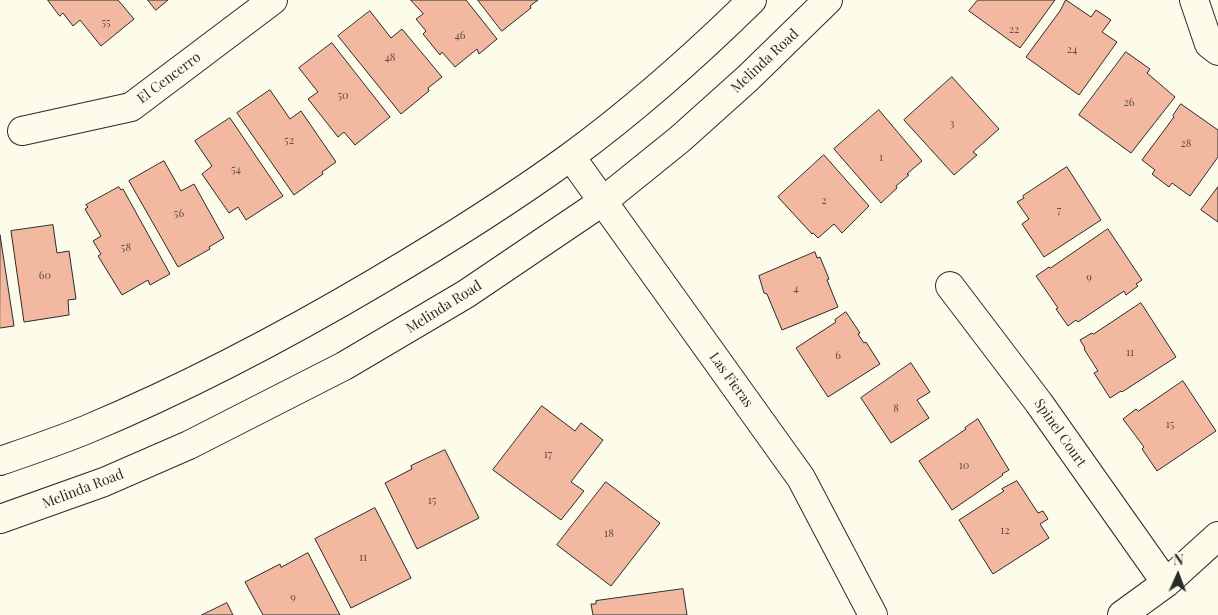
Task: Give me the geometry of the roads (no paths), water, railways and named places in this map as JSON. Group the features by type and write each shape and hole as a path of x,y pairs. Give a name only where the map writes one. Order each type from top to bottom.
{"main road":[{"name":"El Cencerro","path":"22,131 131,106 273,0"},
{"path":"0,461 87,430 218,369 313,319 446,241 570,157 661,84 752,0"},
{"name":"Melinda Road","path":"0,519 104,482 189,445 344,366 466,294 602,202 680,138 748,78 828,0"},
{"path":"1194,0 1209,44 1218,51"},
{"name":"Las Fieras","path":"570,157 801,478 873,615"},
{"name":"Spinel Court","path":"950,286 1040,403 1166,583"},
{"path":"1122,615 1166,583 1218,536"}]}
